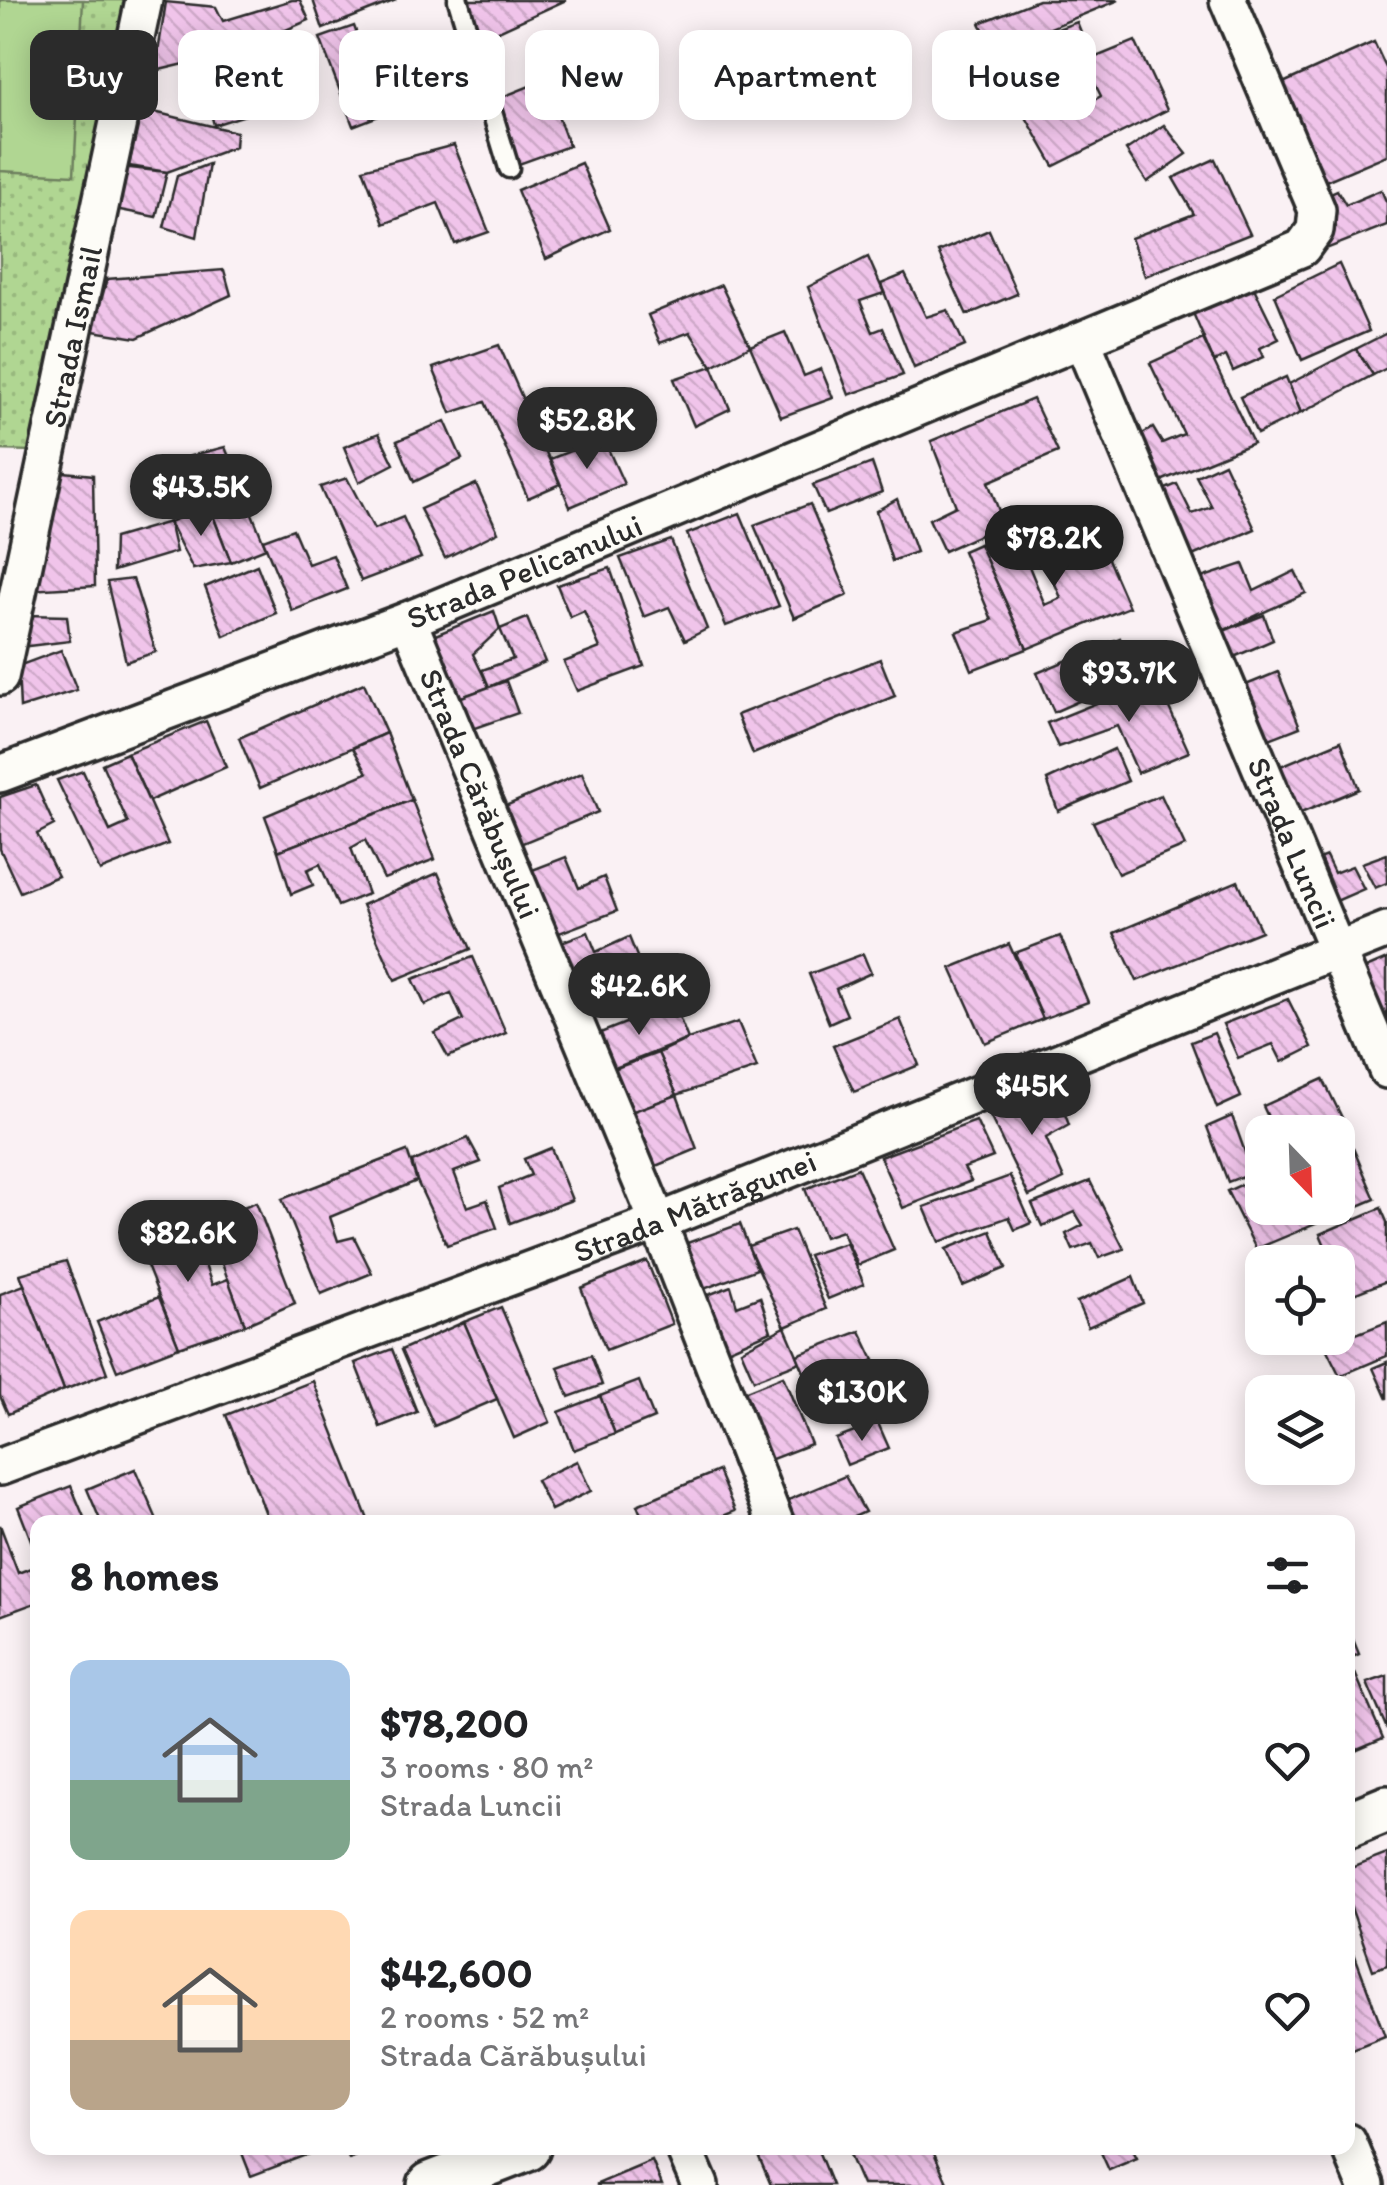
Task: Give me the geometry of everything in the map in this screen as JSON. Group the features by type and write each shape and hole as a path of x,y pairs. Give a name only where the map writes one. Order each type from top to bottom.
{"street":[{"name":"Strada Ismail","path":"0,676 144,0"},
{"name":"Strada Pelicanului","path":"0,774 408,620 1302,248 1315,230 1316,210 1228,0"},
{"name":"Strada Luncii","path":"1082,340 1387,1070"},
{"name":"Strada Cărăbușului","path":"408,620 658,1222 772,1515"},
{"name":"Strada Mătrăgunei","path":"0,1468 658,1222 1387,930"},
{"path":"1355,1821 1387,1809"},
{"path":"431,2185 508,2155"},
{"path":"687,2155 700,2185"},
{"path":"1353,2155 1366,2185"}],"lane":[{"path":"458,0 508,168"}],"green space":[{"path":"0,0 127,0 121,30 30,30 30,120 101,120 31,451 0,450"},
{"path":"0,0 83,0 81,30 30,30 30,120 77,120 74,175 0,171"}],"building":[{"path":"292,0 300,0 309,20 286,30 178,30 178,66 158,70 166,2 216,7 223,21"},
{"path":"313,0 396,0 323,29"},
{"path":"468,0 566,0 501,30 476,30"},
{"path":"1038,0 1119,0 1045,30 984,30 980,23"},
{"path":"1077,22 1080,30 1055,30"},
{"path":"339,31 339,89 320,38"},
{"path":"1135,41 1167,110 1054,166 1028,120 1096,120 1096,99 1101,96 1096,86 1096,57"},
{"path":"1374,42 1387,70 1387,155 1314,186 1272,88"},
{"path":"525,88 525,120 559,120 569,146 519,164 504,120 505,96"},
{"path":"158,113 236,132 235,147 167,172 129,166 139,120 158,120"},
{"path":"1164,125 1187,154 1147,182 1126,150"},
{"path":"454,145 489,232 455,244 438,203 384,224 363,169"},
{"path":"1215,159 1250,234 1145,276 1131,238 1194,214 1173,178"},
{"path":"581,163 610,229 546,259 517,190"},
{"path":"209,164 197,237 164,227 177,176"},
{"path":"121,167 167,172 156,217 115,209"},
{"path":"1337,190 1346,205 1381,190 1387,203 1387,225 1321,251 1319,198"},
{"path":"989,230 1017,294 967,315 938,252"},
{"path":"868,257 884,293 860,301 873,332 883,328 903,375 849,395 808,287"},
{"path":"1339,264 1369,331 1302,360 1275,295"},
{"path":"224,270 231,295 137,338 93,331 107,279"},
{"path":"905,274 926,317 948,310 965,346 914,368 881,284"},
{"path":"721,285 750,346 712,366 690,332 660,343 648,315"},
{"path":"1253,286 1279,339 1260,348 1264,357 1233,371 1226,356 1214,362 1193,313"},
{"path":"785,332 804,376 821,369 833,398 781,417 750,346"},
{"path":"1387,333 1387,368 1373,375 1356,349"},
{"path":"1203,339 1253,443 1151,485 1133,439 1153,428 1162,443 1184,434 1150,363"},
{"path":"499,345 560,484 528,498 485,402 451,413 433,368"},
{"path":"1356,349 1373,375 1301,413 1289,384"},
{"path":"712,366 730,409 694,426 674,379"},
{"path":"1286,377 1301,413 1257,434 1240,397"},
{"path":"595,396 605,421 551,447 537,421"},
{"path":"1033,399 1058,452 988,482 1004,524 944,551 929,519 956,506 931,441"},
{"path":"445,421 462,459 414,482 397,441"},
{"path":"379,433 394,464 359,482 344,447"},
{"path":"603,438 624,484 570,507 550,459"},
{"path":"225,447 266,548 231,562 190,456"},
{"path":"872,463 882,492 826,514 813,485"},
{"path":"1224,463 1255,529 1183,560 1156,493 1177,484 1192,514 1212,507 1196,476"},
{"path":"54,471 93,475 95,586 29,590"},
{"path":"347,478 374,529 403,517 421,558 361,581 320,487"},
{"path":"476,484 498,532 445,558 420,509"},
{"path":"897,499 916,552 892,561 876,511"},
{"path":"810,504 848,595 794,618 754,525"},
{"path":"209,506 231,562 193,569 169,522"},
{"path":"740,513 779,606 726,626 687,534"},
{"path":"169,522 176,552 113,571 114,538"},
{"path":"293,529 308,564 333,555 347,589 292,611 263,540"},
{"path":"1014,530 1045,605 1061,598 1048,567 1101,543 1129,607 1027,649 979,544"},
{"path":"671,540 707,629 685,640 669,607 644,617 620,558"},
{"path":"979,544 1027,649 972,670 956,632 992,620 963,551"},
{"path":"1243,564 1254,591 1295,571 1306,593 1216,634 1192,581"},
{"path":"257,565 276,613 224,636 205,587"},
{"path":"610,568 644,666 577,691 564,662 600,648 584,611 570,617 557,585"},
{"path":"133,579 156,652 126,662 107,582"},
{"path":"494,611 500,629 473,654 489,687 456,699 428,638"},
{"path":"26,615 67,616 70,641 20,647"},
{"path":"1264,615 1273,640 1227,660 1216,634"},
{"path":"527,618 545,662 489,687 482,670 513,659 500,629"},
{"path":"1120,638 1136,676 1054,712 1037,673"},
{"path":"61,650 77,690 20,708 18,666"},
{"path":"880,659 895,696 753,754 737,715"},
{"path":"1278,672 1300,727 1259,743 1236,689"},
{"path":"1156,679 1189,752 1138,773 1117,726 1058,747 1047,723"},
{"path":"506,681 518,713 469,730 456,699"},
{"path":"364,683 386,733 260,788 239,738"},
{"path":"206,721 226,767 149,801 127,753"},
{"path":"386,733 412,800 278,851 265,816 367,773 353,748"},
{"path":"1341,741 1359,789 1291,817 1271,770"},
{"path":"1114,749 1128,781 1058,811 1047,780"},
{"path":"127,753 168,844 100,871 57,780 83,771 110,831 128,823 102,764"},
{"path":"582,773 598,812 513,847 496,810"},
{"path":"36,785 54,825 37,834 58,876 20,892 0,849 0,797"},
{"path":"1161,795 1185,846 1118,874 1093,822"},
{"path":"412,800 435,859 384,879 365,840 351,848 368,894 338,906 320,864 307,870 313,885 291,894 278,851"},
{"path":"1387,854 1387,883 1375,888 1362,863"},
{"path":"1326,856 1334,873 1352,866 1364,889 1327,905 1311,862"},
{"path":"566,857 579,888 604,877 617,911 549,937 522,874"},
{"path":"438,873 471,949 395,980 362,905"},
{"path":"1238,881 1261,931 1137,981 1114,933"},
{"path":"588,932 596,952 629,937 647,981 578,1006 553,945"},
{"path":"1060,936 1088,1002 1043,1019 1015,953"},
{"path":"1009,944 1043,1019 985,1043 951,968"},
{"path":"863,954 871,973 836,989 847,1015 829,1023 809,974"},
{"path":"473,957 506,1033 448,1057 435,1033 463,1020 451,993 425,1005 413,979"},
{"path":"1387,959 1387,1017 1373,1024 1352,974"},
{"path":"1288,999 1312,1047 1282,1062 1273,1044 1238,1058 1223,1024"},
{"path":"674,1004 688,1039 605,1072 590,1037"},
{"path":"900,1019 919,1065 854,1092 833,1046"},
{"path":"738,1022 757,1068 677,1095 658,1053"},
{"path":"1214,1033 1241,1097 1217,1108 1191,1042"},
{"path":"658,1053 677,1095 623,1115 605,1072"},
{"path":"1323,1079 1341,1115 1267,1115 1263,1106"},
{"path":"1055,1088 1069,1125 1046,1138 1064,1179 1029,1196 989,1114"},
{"path":"677,1095 697,1149 646,1170 623,1115"},
{"path":"1232,1116 1245,1152 1245,1176 1228,1182 1207,1127"},
{"path":"976,1121 993,1157 964,1168 971,1181 903,1208 880,1157"},
{"path":"468,1138 481,1162 454,1172 467,1207 487,1200 497,1228 447,1245 412,1162"},
{"path":"551,1148 572,1200 510,1223 499,1188 531,1175 524,1159"},
{"path":"407,1151 417,1181 330,1217 338,1241 354,1237 372,1273 321,1294 282,1199"},
{"path":"1355,1153 1375,1199 1355,1207"},
{"path":"858,1168 894,1250 858,1265 842,1231 824,1237 805,1189"},
{"path":"1010,1176 1031,1223 1015,1230 1009,1217 939,1242 924,1207"},
{"path":"1090,1181 1124,1249 1099,1258 1092,1243 1073,1250 1066,1234 1083,1225 1075,1212 1042,1226 1032,1204"},
{"path":"1245,1183 1245,1225 1313,1225 1266,1245 1254,1245 1227,1191"},
{"path":"256,1202 295,1303 245,1325 206,1221"},
{"path":"1381,1208 1387,1222 1387,1281 1355,1293 1355,1245 1325,1245 1320,1234 1341,1225 1355,1225 1355,1219"},
{"path":"188,1216 212,1285 228,1279 245,1325 179,1347 136,1238"},
{"path":"740,1224 757,1269 696,1292 685,1265 694,1262 687,1243"},
{"path":"793,1230 826,1309 785,1327 748,1246"},
{"path":"991,1231 1006,1268 963,1286 946,1249"},
{"path":"846,1243 864,1284 828,1299 808,1255"},
{"path":"66,1261 107,1373 64,1390 20,1274"},
{"path":"647,1261 672,1324 606,1350 581,1288"},
{"path":"1133,1277 1143,1303 1088,1327 1077,1302"},
{"path":"24,1285 64,1390 8,1414 0,1396 0,1294"},
{"path":"731,1286 737,1306 760,1297 771,1331 718,1354 698,1299"},
{"path":"159,1297 179,1347 117,1371 97,1322"},
{"path":"501,1307 550,1422 514,1438 464,1322"},
{"path":"464,1322 497,1399 434,1426 401,1350"},
{"path":"1387,1322 1387,1356 1340,1375 1330,1355 1355,1355 1355,1334"},
{"path":"785,1327 800,1362 754,1380 741,1350"},
{"path":"860,1331 874,1360 810,1387 797,1355"},
{"path":"392,1349 417,1412 380,1427 355,1363"},
{"path":"591,1355 602,1385 569,1397 558,1367"},
{"path":"1387,1362 1387,1399 1373,1368"},
{"path":"783,1376 811,1444 762,1463 734,1396"},
{"path":"851,1377 866,1414 841,1424 827,1387"},
{"path":"313,1381 366,1515 266,1515 226,1415"},
{"path":"639,1381 654,1418 615,1434 600,1396"},
{"path":"600,1396 615,1434 574,1450 559,1412"},
{"path":"878,1423 889,1448 847,1465 836,1439"},
{"path":"577,1461 591,1491 551,1510 536,1480"},
{"path":"135,1469 155,1515 98,1515 87,1489"},
{"path":"718,1471 735,1511 726,1515 641,1515 637,1505"},
{"path":"845,1476 865,1512 783,1515 779,1504"},
{"path":"71,1486 83,1515 30,1515 30,1538 18,1507"},
{"path":"0,1525 18,1573 30,1568 30,1605 0,1616"},
{"path":"1355,1673 1383,1738 1355,1750"},
{"path":"1387,1676 1387,1729 1367,1683"},
{"path":"1387,1854 1387,1965 1373,1970 1355,1919 1355,1866"},
{"path":"1355,1956 1385,2036 1355,2048"},
{"path":"243,2155 306,2155 251,2176"},
{"path":"758,2155 820,2155 832,2185 771,2185"},
{"path":"849,2155 935,2155 948,2185 862,2185"},
{"path":"1102,2155 1137,2158 1109,2170"},
{"path":"652,2161 662,2185 597,2185 597,2184"}]}
